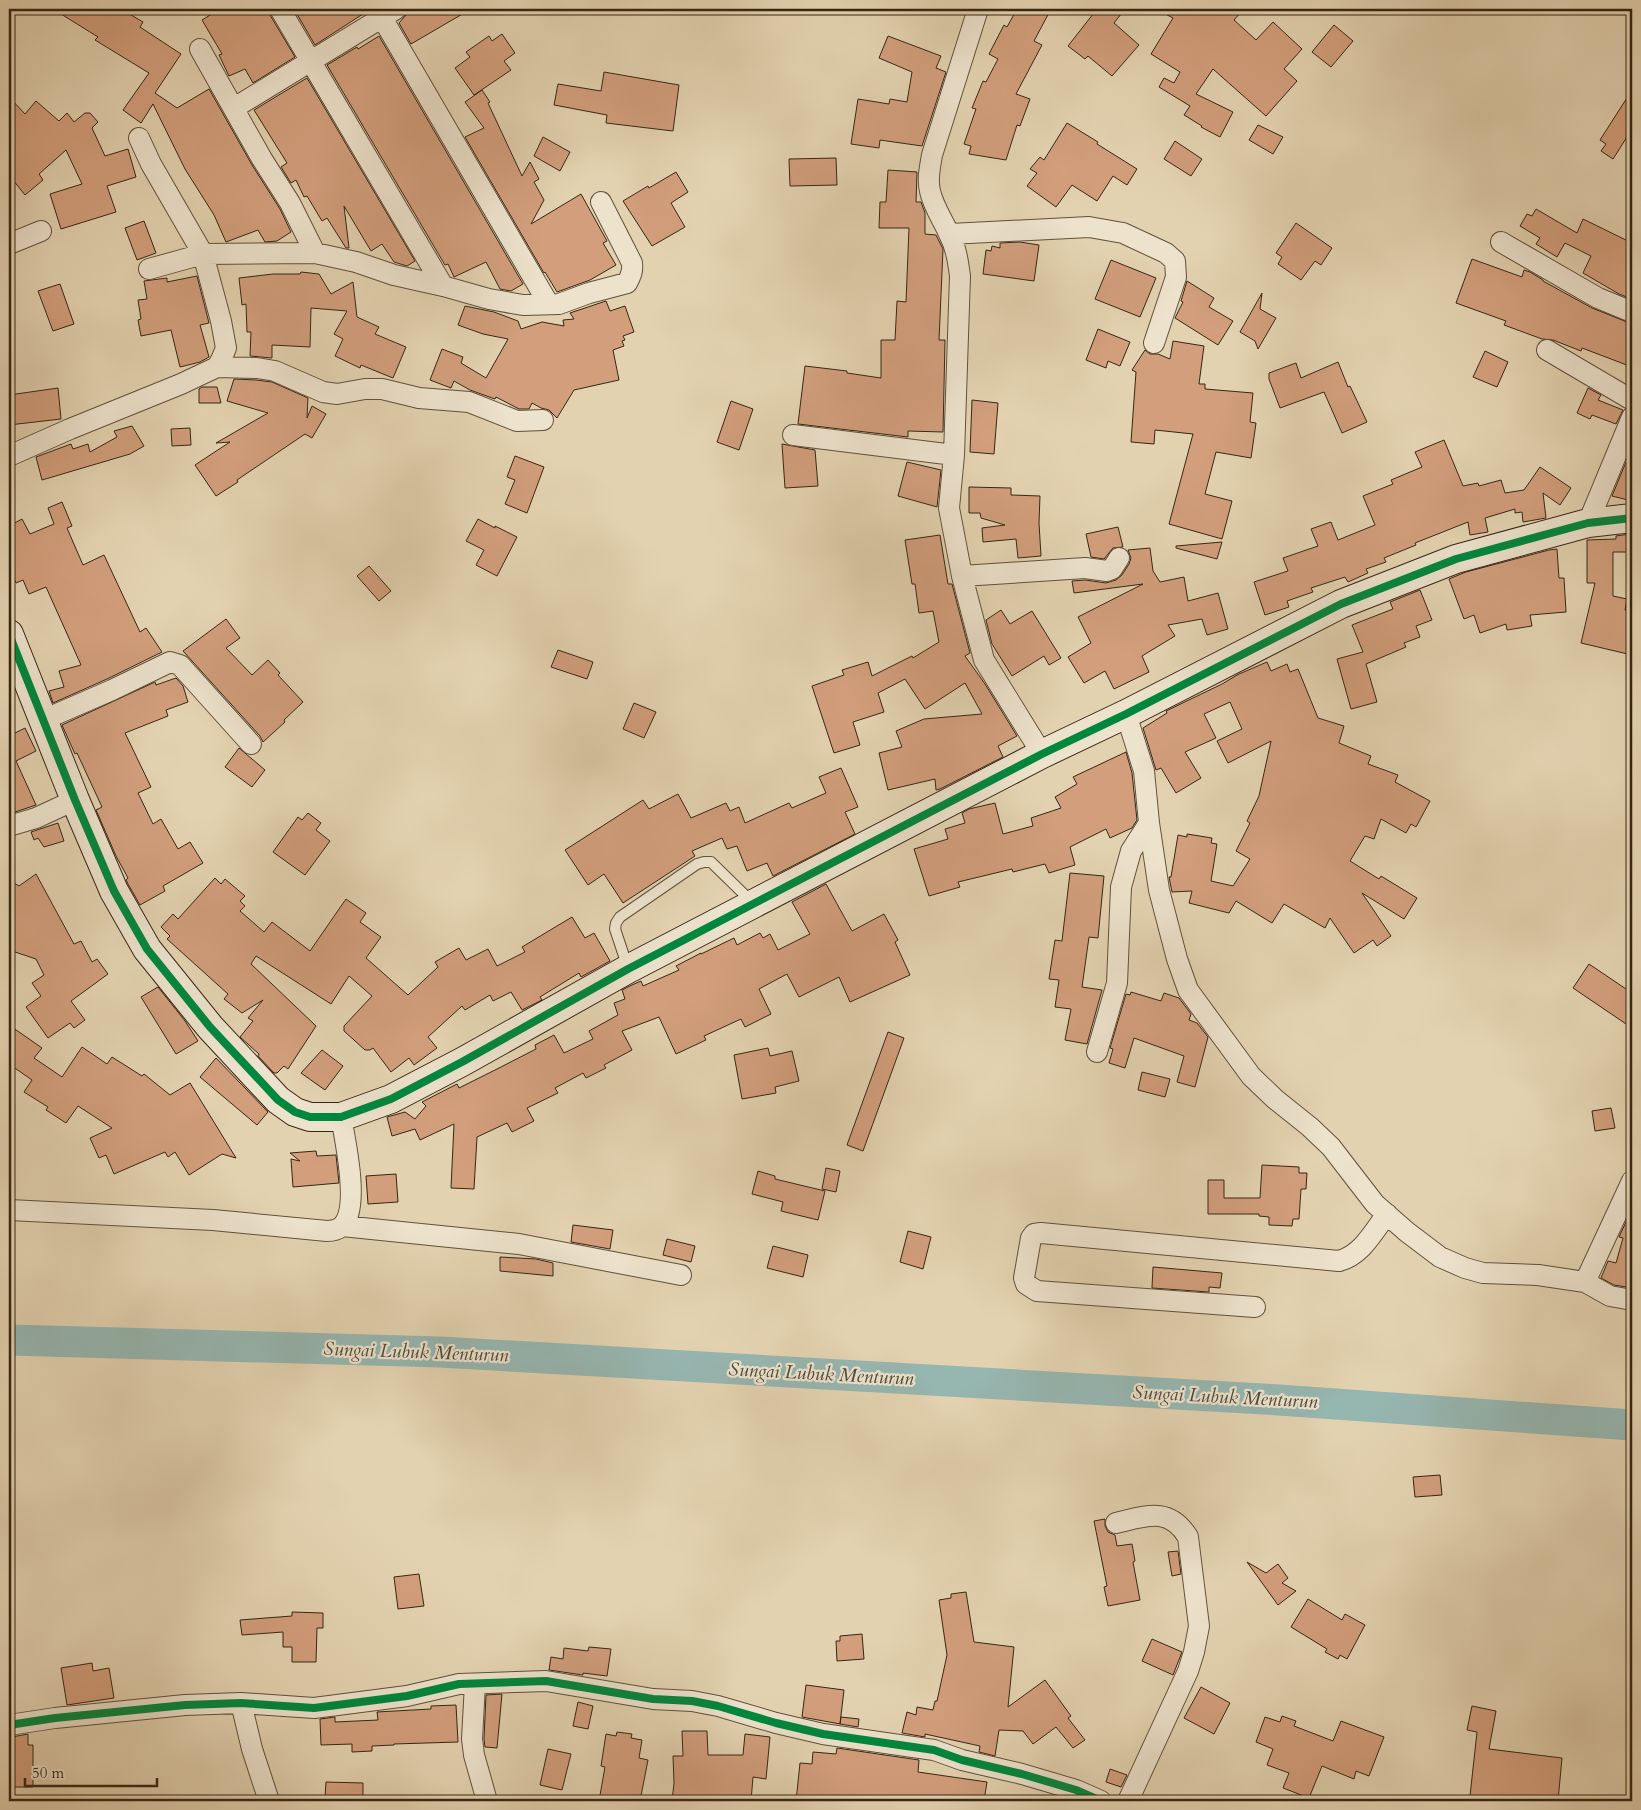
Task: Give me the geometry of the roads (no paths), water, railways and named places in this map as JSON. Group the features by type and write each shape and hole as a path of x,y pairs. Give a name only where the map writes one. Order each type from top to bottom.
{"street":[{"path":"280,9 442,286"},
{"path":"978,9 932,155 929,177 930,191 939,215 950,234 960,276 954,456 949,508 962,576 984,660 1042,754"},
{"path":"234,108 385,12 548,303"},
{"path":"200,49 262,159 290,202 315,253"},
{"path":"139,138 151,164 203,254 221,321 226,348 218,367"},
{"path":"149,269 203,254 315,253 356,262 394,275 489,299 523,305 559,304 589,293 626,283 633,270 632,263 601,202"},
{"path":"950,234 1089,227 1123,233 1166,253 1175,261 1176,277 1154,343"},
{"path":"9,244 41,231"},
{"path":"1501,242 1598,298 1632,312"},
{"path":"1547,350 1632,400"},
{"path":"9,456 218,367 257,368 275,371 323,392 338,394 365,389 382,389 419,398 469,402 518,422 543,420"},
{"path":"1588,523 1632,417"},
{"path":"793,435 954,456"},
{"path":"9,634 75,800 114,891 147,949 210,1027 278,1100 295,1112 310,1117 342,1118 399,1095 628,969 1042,754 1126,714 1341,604 1456,559 1588,523 1632,518"},
{"path":"962,576 1085,568 1107,571 1112,568 1119,558"},
{"path":"43,720 170,662 180,665 251,744"},
{"path":"1126,714 1144,771 1149,823 1159,890 1177,959 1188,990 1251,1076 1275,1099 1310,1127 1331,1148 1375,1204 1406,1232 1440,1256 1464,1268 1483,1273 1538,1275 1585,1282 1610,1296 1632,1300"},
{"path":"9,826 36,818 75,800"},
{"path":"1097,1052 1116,983 1121,886 1131,851 1149,823"},
{"path":"9,1210 213,1220 327,1231 335,1230 346,1221 350,1208 350,1163 342,1118"},
{"path":"1585,1282 1632,1181"},
{"path":"1255,1307 1037,1291 1026,1284 1024,1278 1031,1238 1034,1234 1041,1233 1339,1261 1349,1259 1356,1254 1387,1214"},
{"path":"342,1226 519,1244 681,1275"},
{"path":"1116,1523 1153,1515 1169,1517 1183,1529 1188,1537 1199,1626 1188,1671 1128,1801"},
{"path":"9,1725 55,1718 185,1705 241,1703 314,1708 407,1696 459,1684 546,1681 653,1699 692,1701 718,1706 776,1724 824,1734 934,1750 962,1760 1022,1774 1076,1790 1102,1801"},
{"path":"475,1684 472,1739 474,1755 487,1801"},
{"path":"241,1703 252,1749 269,1801"}],"lane":[{"path":"628,969 615,929 616,923 620,917 697,864 711,862 753,904"}],"waterway":[{"name":"Sungai Lubuk Menturun","path":"9,1340 440,1352 1279,1400 1632,1425"}]}
